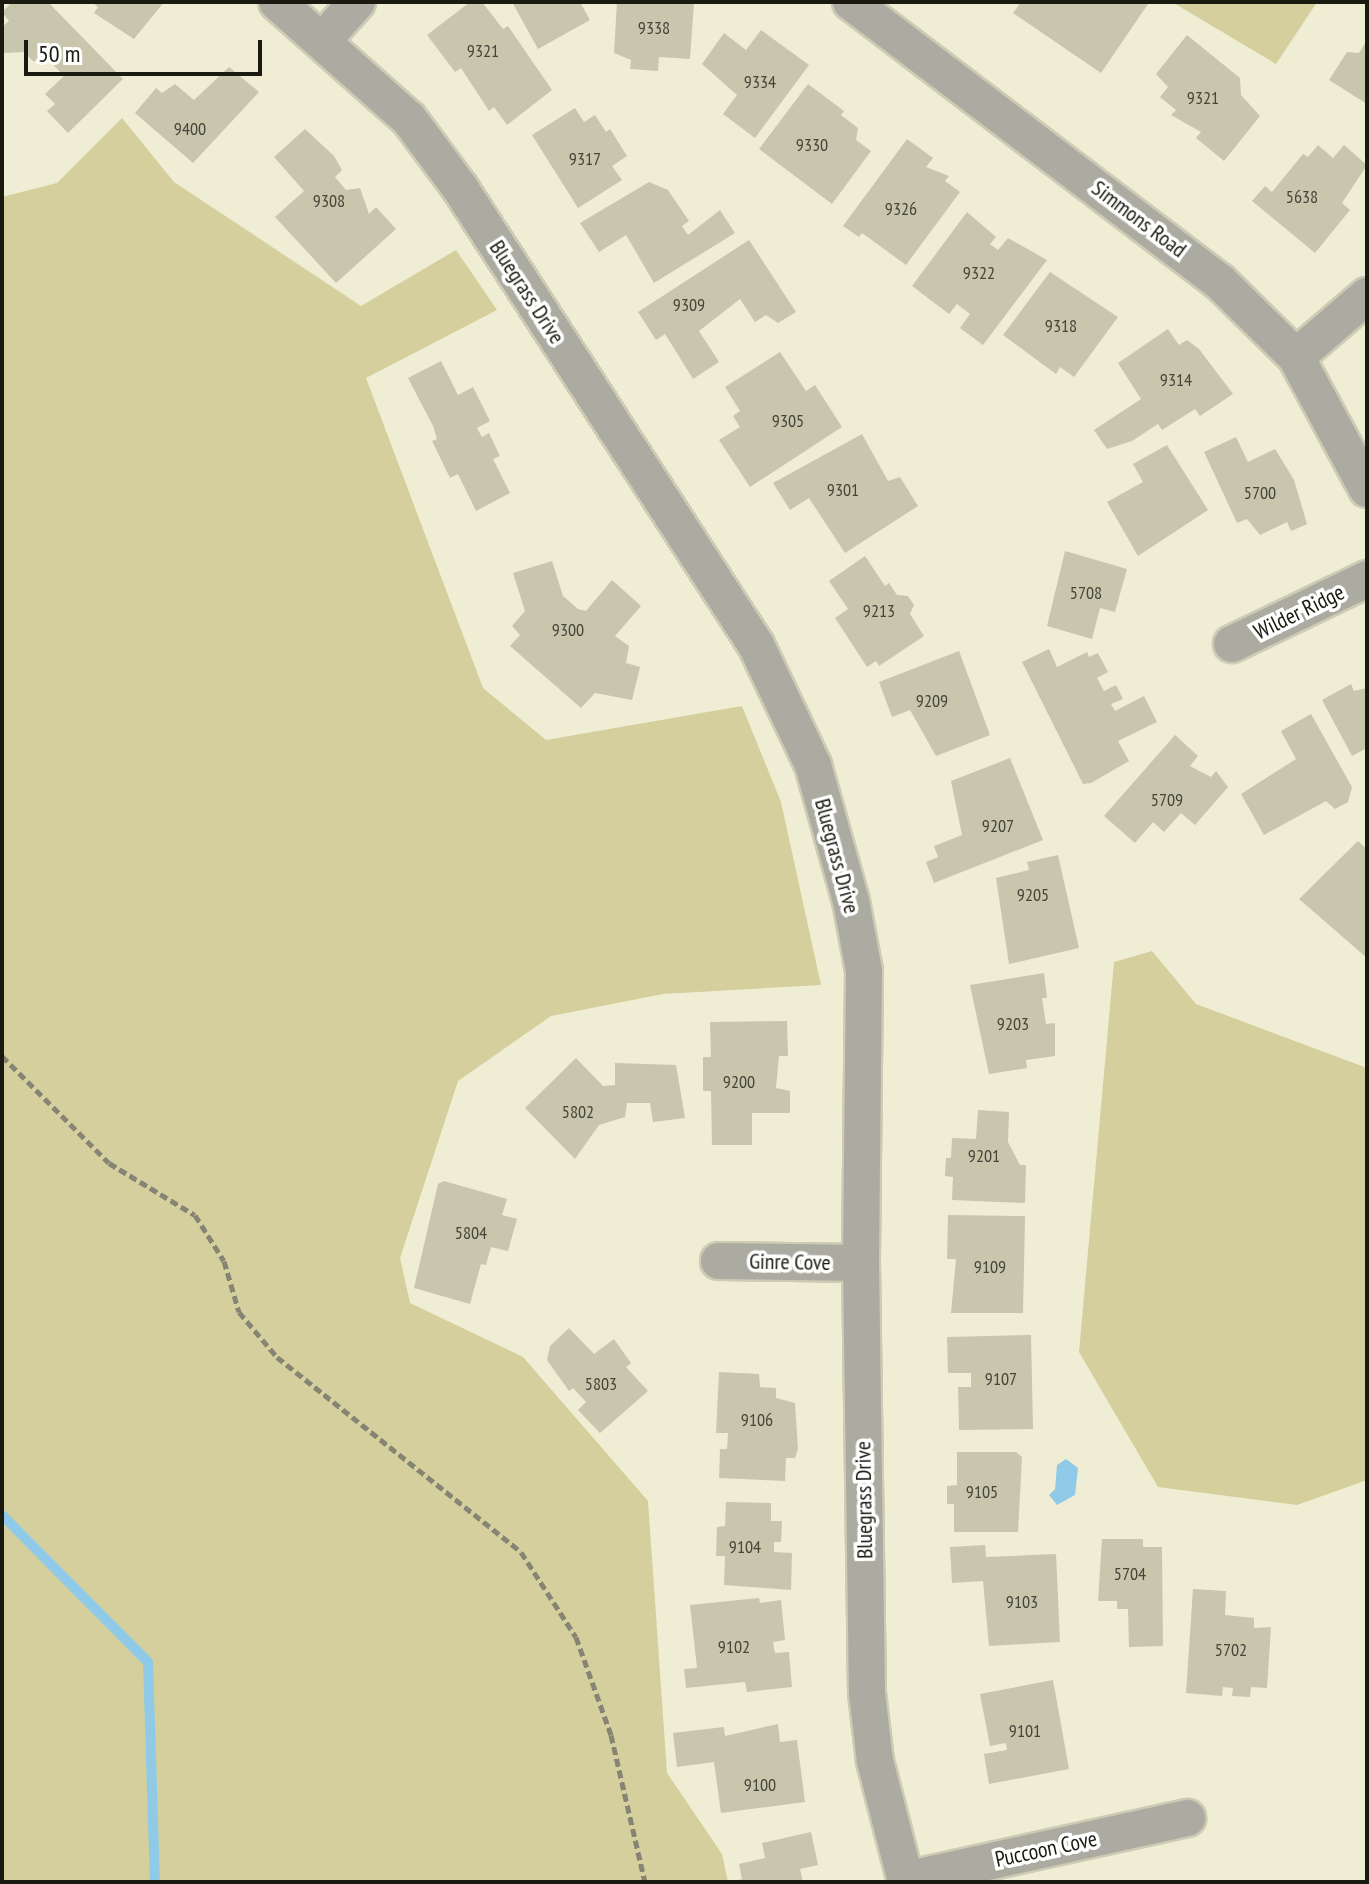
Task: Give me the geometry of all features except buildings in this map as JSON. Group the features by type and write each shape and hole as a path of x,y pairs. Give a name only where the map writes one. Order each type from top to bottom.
{"street":[{"name":"Bluegrass Drive","path":"277,2 324,39 409,119 460,188 756,645 788,705 834,834 864,971 861,1263 867,1693 875,1761 906,1881"},
{"path":"324,39 357,2"},
{"name":"Simmons Road","path":"851,2 1191,258 1296,357 1367,489"},
{"path":"1296,357 1367,296"},
{"name":"Wilder Ridge","path":"1232,644 1367,579"},
{"name":"Ginre Cove","path":"719,1261 861,1263"},
{"name":"Puccoon Cove","path":"906,1881 1187,1818"}],"path":[{"path":"2,1056 109,1163 195,1215 224,1261 239,1312 277,1357 521,1552 576,1637 611,1735 645,1882"}],"shaded area":[{"path":"1172,2 1317,2 1276,64"},
{"path":"122,118 174,182 361,306 456,250 497,310 366,378 483,688 546,740 742,706 781,802 821,985 663,994 551,1016 458,1081 400,1258 410,1303 523,1357 648,1501 667,1773 722,1854 728,1882 2,1882 2,197 57,183"},
{"path":"1152,951 1196,1004 1367,1068 1367,1480 1297,1505 1158,1487 1079,1352 1114,962"}],"water":[{"path":"1066,1459 1078,1468 1075,1495 1057,1505 1049,1495 1055,1489 1057,1465"}],"waterway":[{"path":"2,1515 148,1662 155,1882"}]}
